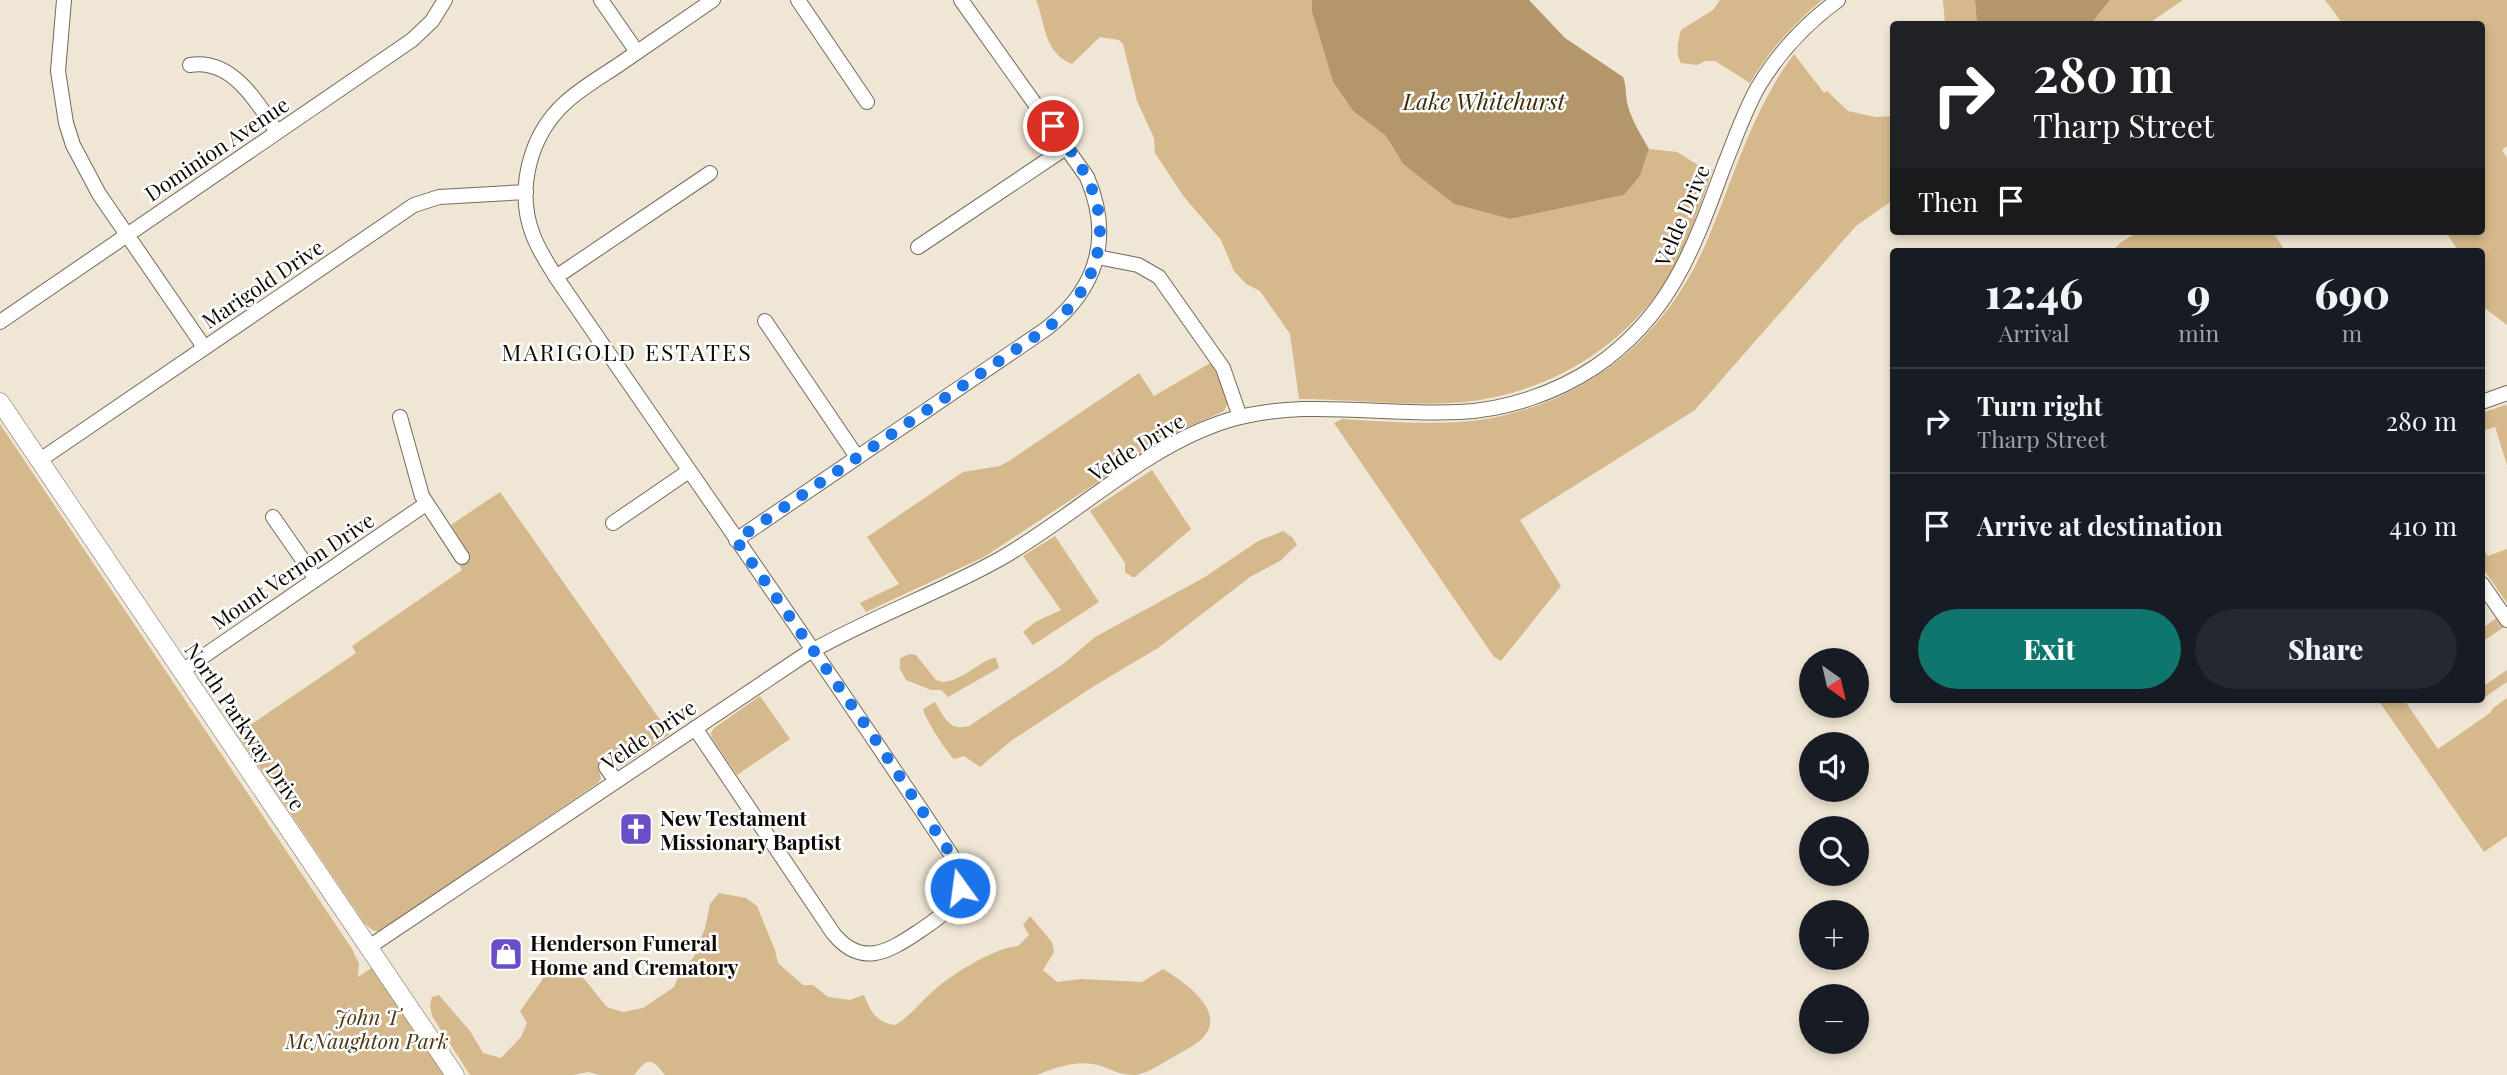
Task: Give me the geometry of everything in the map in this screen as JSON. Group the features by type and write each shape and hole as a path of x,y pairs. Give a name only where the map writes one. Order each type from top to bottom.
{"main road":[{"name":"North Parkway Drive","path":"0,402 456,1075"}],"street":[{"path":"64,0 58,71 66,123 73,145 90,179 204,347"},
{"name":"Dominion Avenue","path":"0,322 412,40 432,21 445,0"},
{"path":"601,0 637,52"},
{"path":"695,728 843,944 862,953 883,953 950,909 966,891 954,859 869,730 811,651 556,277 540,251 531,229 526,191 530,160 537,140 549,121 573,97 713,0"},
{"path":"797,0 867,102"},
{"path":"736,540 1056,321 1084,289 1097,257 1100,223 1094,193 1067,146 961,0"},
{"name":"Velde Drive","path":"369,947 811,651 999,559 1169,446 1208,427 1240,417 1297,408 1424,413 1485,409 1542,394 1598,365 1636,332 1675,283 1691,252 1743,118 1758,88 1787,45 1838,0"},
{"path":"190,65 207,65 230,75 251,95 277,132"},
{"path":"918,247 1067,146"},
{"path":"556,277 710,173"},
{"name":"Marigold Drive","path":"40,460 414,205 439,197 526,191"},
{"path":"1097,257 1138,265 1159,277 1223,368 1240,417"},
{"path":"765,321 857,457"},
{"path":"2485,401 2507,393"},
{"path":"400,417 417,484 426,504 461,557"},
{"path":"612,523 689,471"},
{"name":"Mount Vernon Drive","path":"182,671 426,504"},
{"path":"273,517 316,579"},
{"path":"2485,588 2507,620"},
{"path":"606,767 616,781"}],"green space":[{"path":"1036,0 1312,0 1312,12 1333,82 1353,111 1386,136 1403,164 1454,204 1510,219 1624,195 1640,176 1649,149 1677,152 1698,165 1713,170 1685,245 1662,287 1644,311 1623,332 1575,366 1522,390 1464,402 1423,404 1299,399 1290,334 1260,291 1246,284 1234,271 1221,240 1184,197 1155,153 1154,138 1137,101 1123,44 1119,40 1100,37 1072,64 1063,59 1051,45"},
{"path":"1720,0 1822,0 1782,38 1750,83 1715,61 1697,65 1681,63 1679,59 1681,30 1713,10"},
{"path":"1943,0 1975,0 1977,21 1945,21"},
{"path":"2110,0 2183,0 2152,21 2093,21"},
{"path":"2325,0 2507,0 2507,146 2502,150 2507,158 2507,325 2485,308 2485,248 2456,248 2448,235 2485,235 2485,21 2341,21"},
{"path":"1794,54 1824,93 1827,91 1848,111 1875,117 1890,116 1890,202 1856,226 1695,410 1520,520 1561,586 1501,661 1494,657 1334,423 1342,419 1433,423 1486,419 1523,410 1558,397 1590,380 1620,359 1646,335 1670,307 1690,275 1707,241 1755,121 1779,75"},
{"path":"2133,235 2275,235 2283,248 2115,248"},
{"path":"1212,362 1228,403 1224,411 1166,437 984,557 866,612 860,603 899,584 867,537 963,472 999,466 1009,461 1139,373 1154,396"},
{"path":"2507,406 2507,465 2495,427 2485,430 2485,412"},
{"name":"John T McNaughton Park","path":"0,424 352,949 359,964 358,977 379,963 455,1075 0,1075"},
{"path":"1152,470 1191,529 1132,577 1125,572 1125,563 1090,511"},
{"path":"500,492 670,734 622,766 612,762 599,771 601,778 598,783 381,931 374,931 365,924 237,734 356,653 352,646 462,570 457,561 469,553 451,525"},
{"path":"1283,531 1293,538 1297,545 1280,561 1250,577 1158,648 1094,686 1011,741 980,767 964,756 954,759 927,719 923,709 935,702 952,725 969,726 1063,664 1095,637 1205,577 1258,541"},
{"path":"1055,536 1099,602 1033,645 1023,632 1035,622 1061,610 1023,556"},
{"path":"2507,549 2507,603 2485,571 2485,552 2488,556"},
{"path":"2496,618 2504,627 2485,640 2485,627"},
{"path":"916,655 936,680 942,682 958,678 991,659 996,658 999,668 948,697 941,690 931,690 906,680 900,669 900,658"},
{"path":"2507,670 2507,682 2485,697 2485,685"},
{"path":"760,696 790,739 737,775 711,733 714,728"},
{"path":"2507,698 2507,836 2484,852 2380,703 2406,703 2438,749 2490,713"},
{"path":"719,893 746,898 757,906 778,963 803,985 813,985 828,997 850,1000 864,995 875,1015 888,1024 895,1025 940,985 972,963 1018,946 1029,935 1023,925 1030,916 1052,942 1054,952 1043,970 1057,982 1081,979 1142,982 1163,969 1198,996 1209,1014 1210,1024 1206,1034 1196,1043 1151,1070 1136,1075 1085,1063 1060,1067 1037,1075 665,1075 657,1065 647,1062 634,1075 600,1075 588,1072 573,1075 470,1075 432,1016 432,997 439,995 470,1031 483,1053 501,1058 521,1037 527,1023 520,1011 541,982 545,969 555,965 576,969 607,1007 623,1012 643,1008 674,987 681,970 694,957 705,928 710,904"}],"water":[{"name":"Lake Whitehurst","path":"1312,0 1529,0 1565,38 1623,77 1630,112 1649,149 1640,176 1624,195 1510,219 1454,204 1403,164 1386,136 1353,111 1333,82 1312,12"},
{"path":"1975,0 2110,0 2093,21 1977,21"}],"place":[{"name":"New Testament Missionary Baptist","path":"636,829"},
{"name":"Henderson Funeral Home and Crematory","path":"506,954"}],"district":[{"name":"MARIGOLD ESTATES","path":"627,351"}],"route":[{"path":"960,888 960,872 954,859 869,730 811,651 736,540 1046,329 1078,299 1089,281 1097,257 1099,212 1087,177 1053,126"}]}
